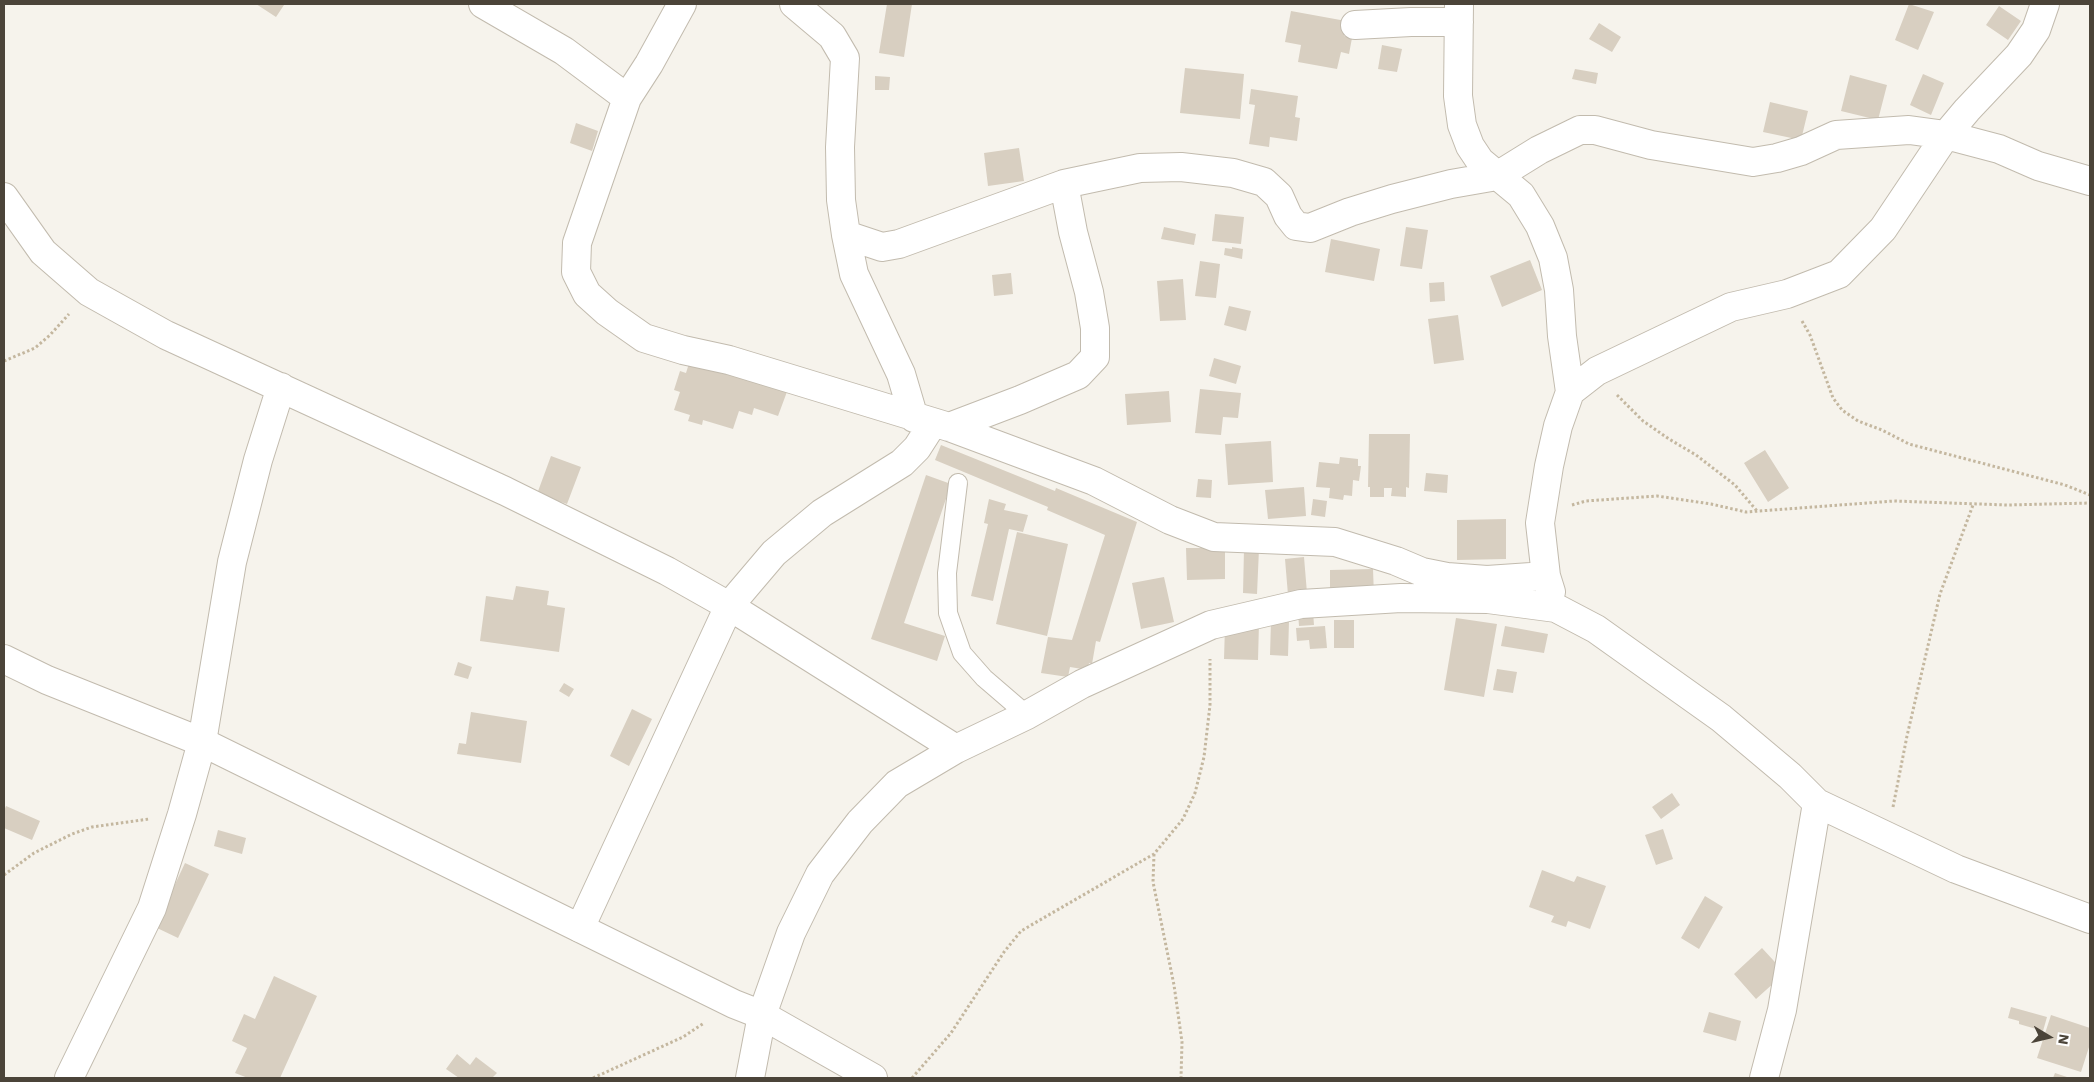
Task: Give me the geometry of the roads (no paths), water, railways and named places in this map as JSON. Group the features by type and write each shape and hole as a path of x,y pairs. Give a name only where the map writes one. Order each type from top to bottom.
{"street":[{"path":"484,4 564,51 627,98"},
{"path":"682,4 649,64 627,98 577,243 576,272 587,294 607,312 644,338 683,350 729,360 932,423 1094,481 1170,520 1214,537 1335,542 1372,552 1422,572 1447,577 1487,580 1546,576"},
{"path":"794,4 832,36 845,58 840,148 841,200 854,274 901,374 932,423"},
{"path":"1570,392 1597,371 1731,307 1787,294 1839,274 1862,253 1896,210 1946,135 2019,55 2036,30 2045,4"},
{"path":"1355,24 1411,22 1459,13 1458,96 1462,125 1470,146 1480,161 1521,195 1540,226 1553,258 1559,290 1562,336 1570,392 1558,426 1549,466 1540,523 1546,576 1556,608"},
{"path":"846,235 882,247 899,244 1064,184 1140,168 1181,166 1233,173 1264,182 1279,196 1288,216 1296,226 1310,228 1350,212 1392,199 1451,184 1497,176 1539,150 1580,130 1595,130 1651,145 1753,162 1801,151 1836,135 1909,130 1946,135 1999,149 2038,166 2090,181"},
{"path":"580,928 729,606 774,553 822,513 902,462 917,448 932,423 1020,400 1078,375 1095,357 1095,328 1089,292 1072,232 1064,184"},
{"path":"4,197 43,252 89,292 166,335 505,490 667,571 729,606 956,749"},
{"path":"69,1078 152,908 182,814 202,742 232,562 258,460 281,387"},
{"path":"750,1078 762,1015 791,933 820,874 860,822 897,784 956,749 1027,715 1082,684 1211,625 1301,604 1401,598 1488,600 1556,608 1596,629 1721,718 1790,776 1817,803 1956,869 2090,919"},
{"path":"4,659 47,680 202,742 734,1004 762,1015 873,1078"},
{"path":"1764,1078 1782,1010 1817,803"}],"lane":[{"path":"958,483 947,574 948,613 962,653 984,678 1027,715"}]}
